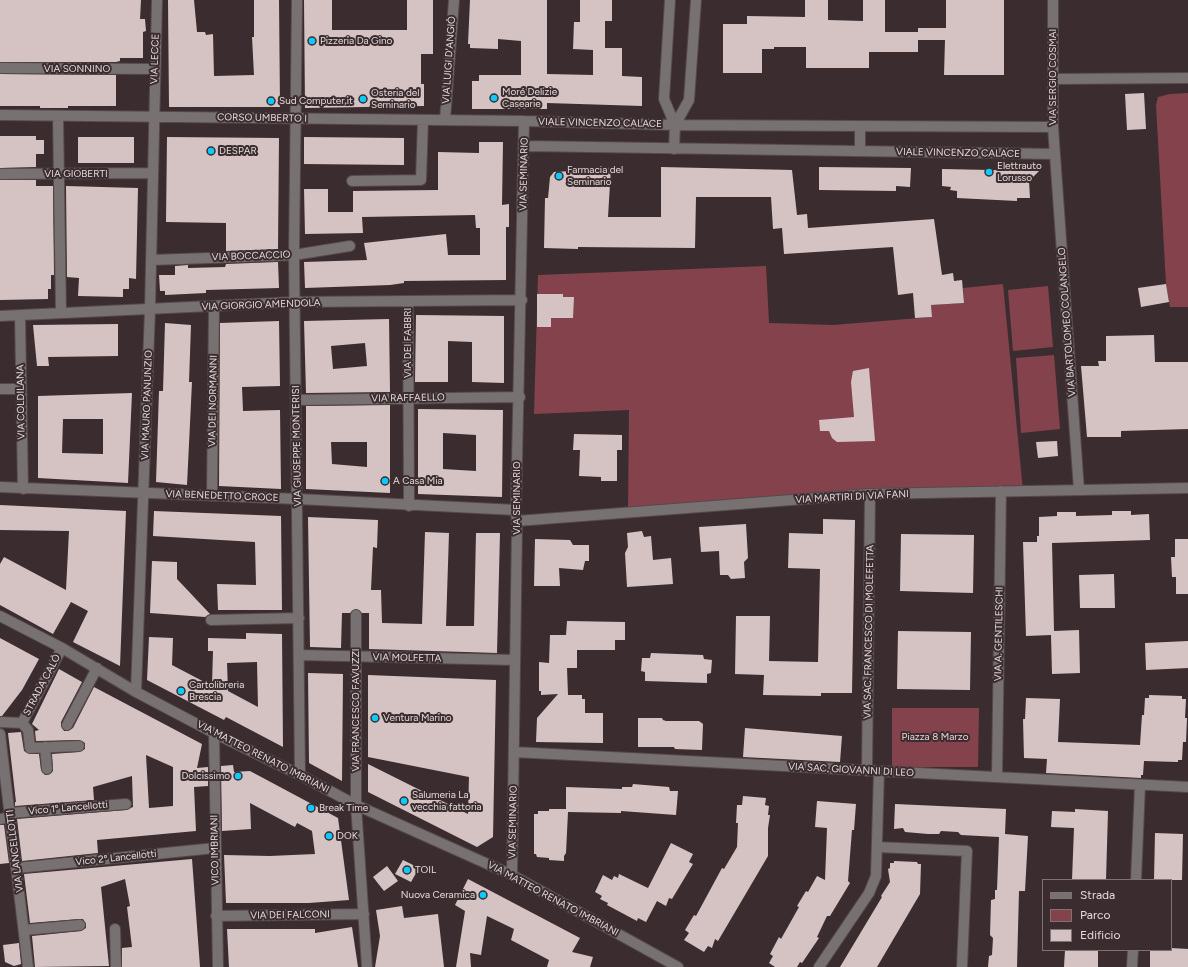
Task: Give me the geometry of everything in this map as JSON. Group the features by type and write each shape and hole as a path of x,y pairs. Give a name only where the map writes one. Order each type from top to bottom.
{"street":[{"name":"VIA LECCE","path":"154,117 157,0"},
{"name":"VIA GIUSEPPE MONTERISI","path":"297,0 294,255 300,775"},
{"name":"VIA LUIGI D'ANGIÒ","path":"445,120 454,0"},
{"path":"670,0 664,99 675,125"},
{"path":"675,125 689,100 696,0"},
{"name":"VIA SERGIO COSMAI","path":"1053,0 1053,127 1055,154"},
{"name":"VIA SONNINO","path":"0,68 155,69"},
{"path":"1053,80 1188,78"},
{"name":"CORSO UMBERTO I","path":"0,115 524,121"},
{"path":"58,116 61,313"},
{"name":"VIA MAURO PANUNZIO","path":"136,692 150,309 154,117"},
{"path":"352,180 421,180 423,120"},
{"name":"VIALE VINCENZO CALACE","path":"524,121 675,125 1053,127"},
{"name":"VIA SEMINARIO","path":"512,875 516,510 522,300 524,121"},
{"name":"VIALE VINCENZO CALACE","path":"674,149 675,125"},
{"path":"860,126 860,151"},
{"name":"VIALE VINCENZO CALACE","path":"524,146 1055,154"},
{"name":"VIA BARTOLOMEO COLANGELO","path":"1055,154 1078,490"},
{"name":"VIA GIOBERTI","path":"0,174 152,173"},
{"name":"VIA BOCCACCIO","path":"151,260 294,255 350,246"},
{"name":"VIA GIORGIO AMENDOLA","path":"0,316 295,302 522,300"},
{"name":"VIA DEI FABBRI","path":"408,301 410,506"},
{"name":"VIA DEI NORMANNI","path":"212,496 214,306"},
{"name":"VIA COLDILANA","path":"20,315 23,489"},
{"path":"0,389 21,388"},
{"name":"VIA RAFFAELLO","path":"296,400 409,397 520,397"},
{"name":"VIA BENEDETTO CROCE","path":"0,487 143,494 298,499 410,506 516,510"},
{"name":"VIA MARTIRI DI VIA FANI","path":"517,521 870,494 1188,488"},
{"name":"VIA A. GENTILESCHI","path":"997,777 1001,491"},
{"name":"VIA SAC. FRANCESCO DI MOLEFETTA","path":"867,771 870,494"},
{"name":"VIA FRANCESCO FAVUZZI","path":"356,615 356,805 364,914 366,967"},
{"name":"VIA MATTEO RENATO IMBRIANI","path":"0,616 62,648 136,692 214,733 300,775 356,805 512,875 678,967"},
{"path":"211,620 299,618"},
{"name":"STRADA CALÒ","path":"22,723 62,648"},
{"name":"VIA MOLFETTA","path":"299,654 355,657 515,660"},
{"path":"67,725 97,668"},
{"path":"0,722 22,723 28,730 30,748 79,746"},
{"name":"VICO IMBRIANI","path":"214,733 218,967"},
{"name":"VIA LANCELLOTTI","path":"0,734 11,815 28,967"},
{"path":"45,747 47,769"},
{"name":"VIA SAC. GIOVANNI DI LEO","path":"514,752 1188,787"},
{"path":"818,967 869,894 876,876 880,771"},
{"path":"1136,879 1140,785"},
{"name":"Vico 1º Lancellotti","path":"0,819 11,815 126,804"},
{"path":"877,847 967,851 962,967"},
{"name":"Vico 2º Lancellotti","path":"17,868 215,848"},
{"name":"VIA DEI FALCONI","path":"216,916 364,914"},
{"path":"24,930 80,924"},
{"path":"115,929 116,967"},
{"path":"1132,967 1133,951"}],"green space":[{"path":"1188,93 1188,307 1170,307 1166,284 1156,105 1158,97 1170,94"},
{"path":"766,266 769,323 833,325 932,317 931,305 964,303 963,288 1003,284 1023,491 628,511 629,410 534,414 538,275"},
{"path":"1048,286 1053,347 1013,351 1008,290"},
{"path":"1054,355 1060,429 1021,433 1016,358"},
{"name":"Piazza 8 Marzo","path":"892,708 979,708 978,767 892,767"}],"building":[{"path":"0,0 141,0 140,19 145,19 146,31 143,32 143,58 120,58 120,61 116,62 0,62"},
{"path":"168,0 194,0 197,32 205,32 206,35 213,34 214,76 254,75 252,37 254,37 254,0 279,0 280,107 169,107"},
{"path":"304,0 332,0 332,30 407,30 407,0 433,0 433,54 421,54 421,84 424,84 424,106 305,108"},
{"path":"470,0 547,0 547,74 593,75 593,50 573,49 574,22 580,22 580,0 612,0 612,21 605,21 605,48 622,48 622,76 642,77 642,106 547,103 547,109 472,109 472,81 479,81 479,75 521,75 521,41 498,39 498,49 470,48 470,44 468,44"},
{"path":"805,0 828,0 828,20 863,21 863,0 885,0 885,32 918,32 918,28 946,28 946,0 1004,0 1004,75 944,75 945,40 918,40 918,52 869,52 869,68 806,68 806,47 774,47 774,49 762,49 762,73 723,73 723,24 747,24 747,16 805,17"},
{"path":"0,74 116,75 116,106 68,106 68,108 40,108 40,106 0,106"},
{"path":"1144,93 1146,129 1127,130 1125,94"},
{"path":"0,136 36,136 36,140 44,140 44,154 36,154 36,167 0,168"},
{"path":"78,137 134,137 134,163 78,163"},
{"path":"167,137 279,138 278,249 226,251 226,223 166,222"},
{"path":"304,137 404,138 404,165 304,164"},
{"path":"479,142 503,142 502,205 509,204 509,227 506,227 506,280 404,281 404,283 390,285 305,288 304,262 367,260 364,243 446,234 448,255 480,255 480,228 476,228 475,215 362,217 363,233 305,234 304,189 328,189 328,212 353,212 353,191 438,190 438,152 479,153"},
{"path":"590,167 611,168 608,217 661,217 661,167 792,170 797,215 807,214 808,228 934,219 942,275 953,273 954,281 962,280 964,303 931,305 932,317 915,318 913,293 898,295 893,247 784,254 782,228 773,229 771,197 696,197 695,248 544,248 545,198 548,198 550,177 554,172 590,170"},
{"path":"819,167 911,168 910,187 896,186 896,191 819,190"},
{"path":"942,169 1039,171 1029,181 1030,198 1017,198 1017,201 957,198 957,191 950,190 951,187 942,186"},
{"path":"0,180 36,180 36,186 53,186 54,275 51,275 51,289 48,289 48,299 0,300"},
{"path":"66,186 138,188 136,279 129,278 129,289 123,289 123,297 78,296 79,278 67,277"},
{"path":"278,262 279,288 206,290 206,293 165,295 165,291 160,291 159,275 175,275 175,266 188,265 188,268 225,267 226,264"},
{"path":"1166,284 1169,302 1141,307 1138,288"},
{"path":"537,294 563,294 563,297 574,297 573,318 551,318 551,327 537,327"},
{"path":"416,315 504,316 504,383 472,382 472,342 448,341 448,382 415,382"},
{"path":"389,319 390,392 306,393 304,321","holes":["365,343 367,366 333,369 331,346"]},
{"path":"279,321 280,386 242,387 243,411 280,410 281,489 219,486 220,323"},
{"path":"165,323 191,325 189,382 192,382 187,485 156,482 159,391 163,391"},
{"path":"118,324 118,356 48,357 49,366 37,366 33,325"},
{"path":"1154,335 1155,362 1188,362 1188,429 1121,431 1121,437 1087,437 1081,366 1099,366 1098,361 1106,361 1106,336"},
{"path":"869,368 875,441 837,442 832,438 829,431 820,431 819,420 854,417 851,382 853,371"},
{"path":"132,393 128,483 38,478 38,396","holes":["63,419 103,419 103,454 62,453"]},
{"path":"390,405 390,493 306,489 306,406","holes":["331,442 367,442 367,467 332,464"]},
{"path":"418,409 503,410 502,497 418,494","holes":["443,433 476,435 476,471 443,469"]},
{"path":"574,434 622,435 622,450 617,450 617,481 601,481 601,477 579,476 580,450 573,450"},
{"path":"1057,441 1058,456 1038,458 1036,442"},
{"path":"0,505 126,511 120,666 73,642 88,611 71,602 53,634 0,605 0,564 4,557 66,590 69,531 0,530"},
{"path":"154,511 281,516 282,610 218,610 217,584 256,585 255,542 153,536"},
{"path":"1112,511 1131,511 1131,515 1149,514 1150,540 1052,543 1054,631 1079,630 1080,673 1052,674 1051,635 1026,636 1023,542 1037,542 1037,536 1039,536 1039,517 1057,516 1057,512 1076,512 1076,516 1112,515"},
{"path":"308,517 378,520 377,548 373,547 371,590 381,590 382,623 422,624 425,532 449,533 446,626 474,626 476,533 500,533 497,653 369,649 369,613 362,613 356,609 350,613 342,613 341,648 310,647"},
{"path":"823,519 855,520 852,693 821,693 821,696 763,695 764,675 735,674 736,616 770,616 769,661 818,662 820,569 788,568 789,533 823,534"},
{"path":"746,524 748,558 744,562 745,578 731,579 728,575 720,575 719,551 701,552 699,527"},
{"path":"642,531 644,537 651,536 653,560 671,558 673,584 627,587 625,553 628,547 627,533"},
{"path":"901,534 974,535 973,593 900,591"},
{"path":"535,539 570,540 573,545 589,545 589,561 585,561 583,570 559,568 560,586 534,586"},
{"path":"1175,539 1188,539 1188,594 1176,594 1176,577 1172,577 1171,557 1175,557"},
{"path":"152,561 177,562 177,579 210,614 205,617 150,613"},
{"path":"1114,574 1115,608 1080,608 1079,575"},
{"path":"567,621 625,622 625,640 615,640 615,650 577,650 577,668 567,668 568,695 582,695 582,699 585,699 585,713 603,713 603,743 536,742 537,718 558,694 541,695 541,691 539,691 539,662 549,663 550,635 566,635"},
{"path":"898,631 971,632 970,690 897,689"},
{"path":"246,633 282,634 283,747 226,717 224,720 147,680 149,637 173,638 172,665 212,686 213,651 208,651 208,638 246,639","holes":["257,662 258,707 228,691 227,663"]},
{"path":"0,638 39,659 22,690 2,716 0,716"},
{"path":"1188,641 1188,668 1146,670 1145,643"},
{"path":"651,653 703,655 704,659 712,660 711,673 707,674 707,683 645,681 645,672 641,671 642,658 650,658"},
{"path":"59,669 82,682 61,722 61,726 64,731 68,731 73,728 94,687 202,744 197,768 208,767 208,786 194,787 196,831 97,840 98,853 22,861 17,819 126,810 133,807 132,776 93,787 94,800 15,806 16,802 8,733 21,732 24,751 30,754 39,754 41,770 45,775 50,774 53,771 52,754 79,752 85,749 85,743 79,740 36,741 35,731 39,730 32,724","holes":["146,755 173,767 173,806 149,808"]},
{"path":"308,673 343,674 342,781 309,763"},
{"path":"368,675 496,680 493,837 477,847 368,792 368,764 468,814 469,777 368,757"},
{"path":"1149,695 1182,696 1182,699 1186,699 1186,742 1183,742 1182,760 1178,760 1178,762 1144,761 1143,775 1141,775 1141,778 1046,773 1047,759 1024,758 1023,719 1025,719 1026,698 1060,699 1058,742 1140,745 1145,698 1149,698"},
{"path":"638,718 662,718 666,721 699,721 703,724 702,750 675,749 674,747 638,747"},
{"path":"745,728 842,736 840,762 743,757"},
{"path":"233,765 234,772 250,771 338,818 349,900 309,903 226,903 224,855 270,856 315,854 312,831 297,823 295,827 250,803 251,829 222,831 221,766"},
{"path":"633,784 669,787 670,791 678,791 676,815 621,811 621,813 568,812 566,853 564,856 564,861 549,860 549,858 537,857 536,854 534,854 534,814 538,814 538,811 549,811 549,809 566,809 566,787 622,789 622,787 632,787"},
{"path":"743,796 766,798 765,805 769,806 768,815 770,815 768,828 768,856 718,941 715,939 712,948 708,946 704,952 684,940 689,933 685,930 694,915 696,916 722,868 724,869 737,847 737,805 742,805"},
{"path":"817,801 856,804 854,830 852,830 848,881 850,883 830,916 827,916 817,937 819,938 802,963 800,962 797,967 775,967 769,963 773,956 770,954 779,937 781,939 799,907 797,906 806,891 808,892 817,876 825,880 827,828 815,827"},
{"path":"895,804 1006,809 1005,834 1028,836 1025,891 1019,891 1017,967 988,967 989,956 992,955 993,938 990,935 991,900 995,899 995,890 997,890 999,837 961,835 958,832 941,831 939,834 928,834 905,832 903,828 894,829"},
{"path":"1075,809 1108,811 1106,879 1072,879 1074,828 1051,827 1052,811 1075,812"},
{"path":"0,825 4,825 9,863 0,864"},
{"path":"1155,833 1183,834 1182,880 1154,879"},
{"path":"671,843 693,854 689,862 693,864 672,899 669,898 666,906 657,901 646,922 638,918 637,921 607,905 608,903 600,899 602,896 595,892 603,875 612,880 614,876 618,878 619,874 648,888"},
{"path":"192,859 200,967 122,967 122,948 132,947 127,907 130,906 125,879 101,887 109,966 35,967 32,936 81,931 86,928 86,924 83,919 30,923 24,874"},
{"path":"403,860 419,868 411,882 395,874"},
{"path":"894,861 917,862 918,864 921,864 920,894 877,967 840,967 890,882 888,869 890,868 890,863 894,863"},
{"path":"387,866 398,881 384,891 373,877"},
{"path":"468,879 580,938 572,952 593,957 590,967 547,967 549,960 511,940 514,929 487,916 481,955 470,953 471,967 456,967 465,911 455,905"},
{"path":"402,906 404,918 438,914 444,967 375,967 380,936 376,910"},
{"path":"352,927 358,967 229,967 227,929 315,929 315,933"},
{"path":"19,943 21,964 14,966 5,962 3,945"},
{"path":"1172,948 1188,949 1188,967 1150,967 1150,951 1172,951"},
{"path":"1065,951 1098,951 1098,967 1064,967"}],"place":[{"name":"Pizzeria Da Gino","path":"312,41"},
{"name":"Moré Delizie Casearie","path":"494,98"},
{"name":"Osteria del Seminario","path":"363,99"},
{"name":"Sud Computer.it","path":"271,101"},
{"name":"DESPAR","path":"211,151"},
{"name":"Elettrauto Lorusso","path":"989,172"},
{"name":"Farmacia del Seminario","path":"559,176"},
{"name":"A Casa Mia","path":"385,481"},
{"name":"Cartolibreria Brescia","path":"181,691"},
{"name":"Ventura Marino","path":"375,718"},
{"name":"Dolcissimo","path":"238,776"},
{"name":"Salumeria La vecchia fattoria","path":"404,801"},
{"name":"Break Time","path":"311,808"},
{"name":"DOK","path":"329,836"},
{"name":"TOIL","path":"407,870"},
{"name":"Nuova Ceramica","path":"483,895"}]}
